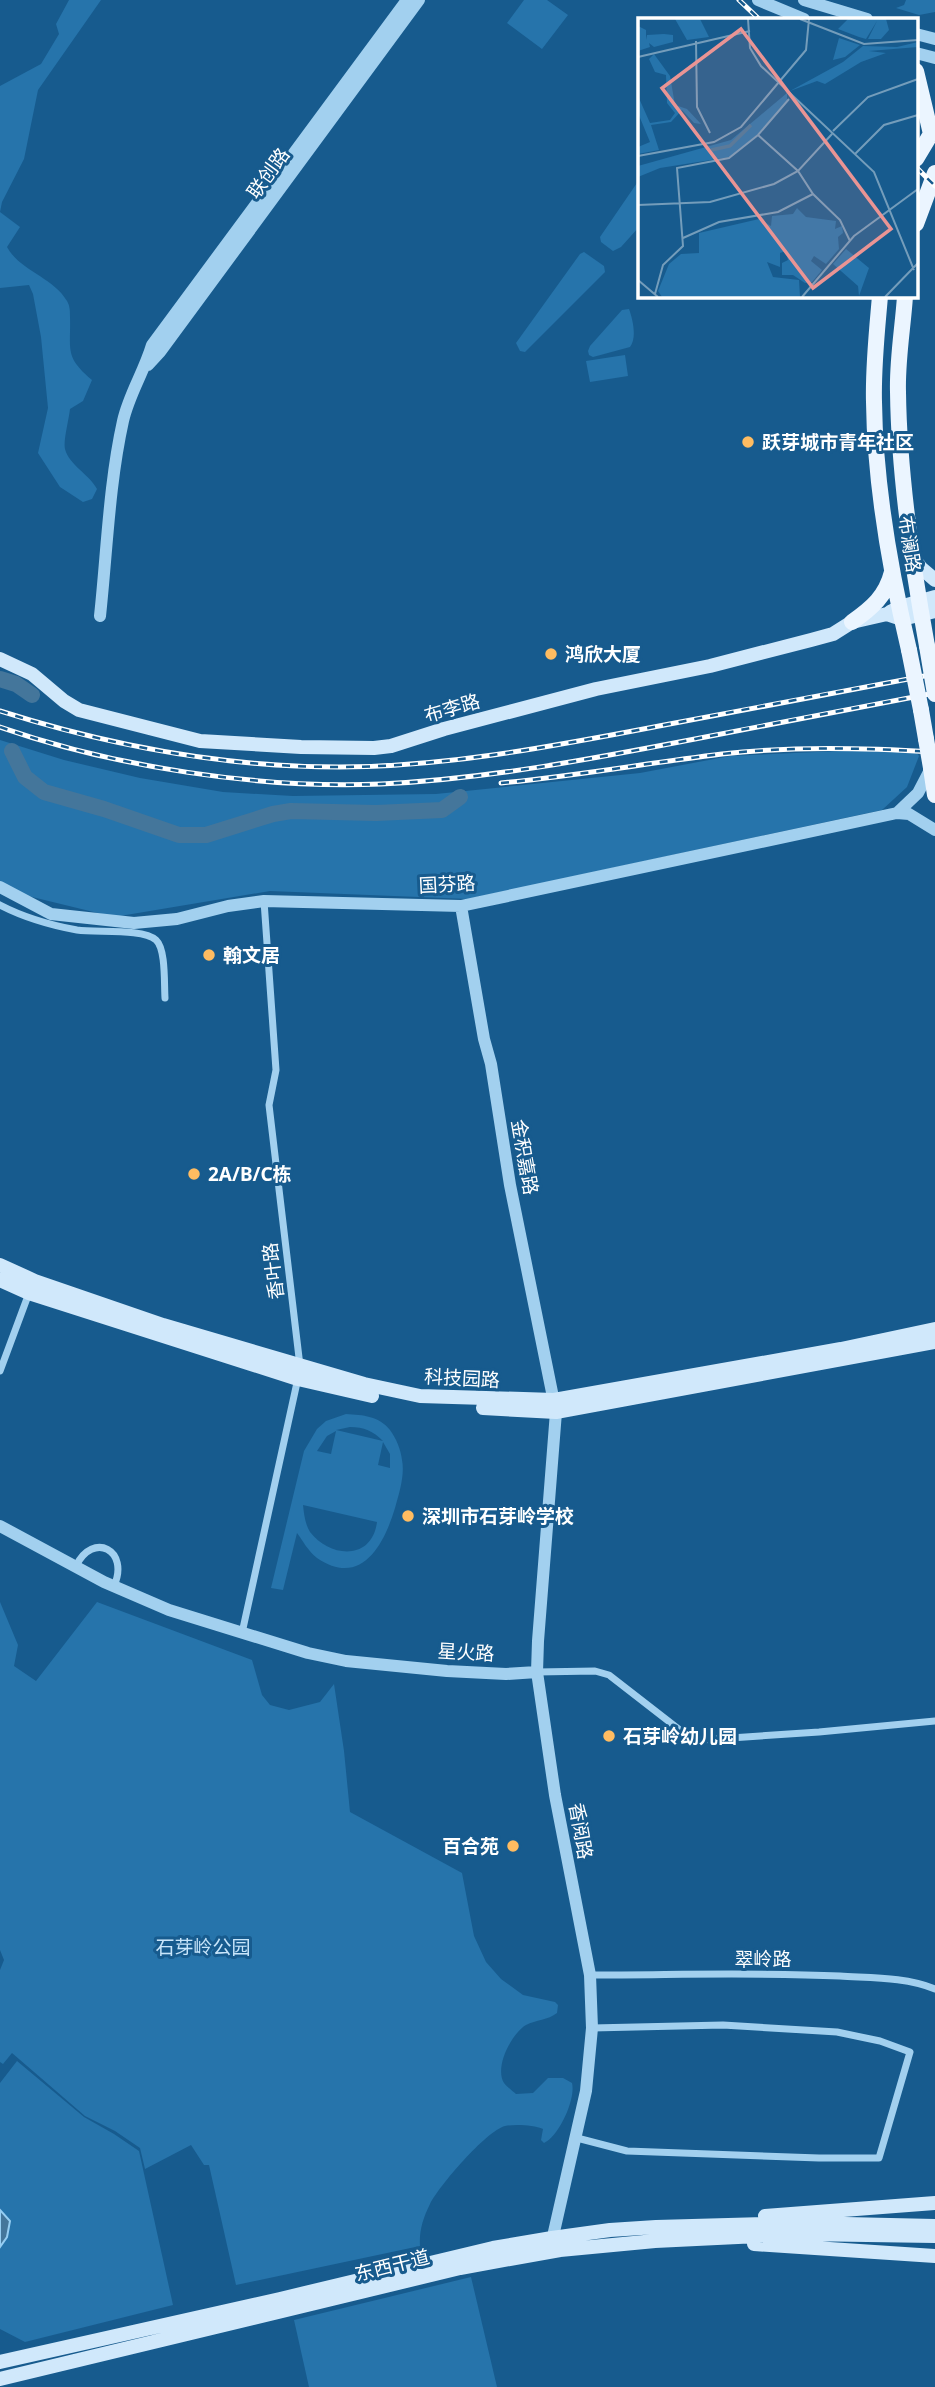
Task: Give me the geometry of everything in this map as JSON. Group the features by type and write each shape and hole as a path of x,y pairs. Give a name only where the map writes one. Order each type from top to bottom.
{"main road":[{"path":"918,78 933,131 918,156"},
{"path":"918,219 935,173"},
{"name":"布澜路","path":"880,298 874,401 878,477 896,613 909,650 935,795"},
{"name":"布澜路","path":"905,298 898,390 904,480 913,557 928,606 927,646 935,694"},
{"path":"913,557 935,580"},
{"path":"852,622 869,610 883,595 892,569"},
{"name":"布李路","path":"0,659 32,674 79,710 200,741 374,748 391,746 444,729 596,689 710,666 833,634 852,622 928,606"},
{"name":"科技园路","path":"0,1265 32,1287"},
{"name":"科技园路","path":"0,1280 163,1325 299,1372 420,1396 555,1406 935,1342"},
{"name":"科技园路","path":"555,1406 935,1329"},
{"path":"655,2234 820,2210 935,2203"},
{"path":"800,2229 935,2226"},
{"path":"800,2229 935,2236"},
{"name":"东西干道","path":"0,2362 280,2300 493,2248 655,2234 800,2229"},
{"path":"655,2234 755,2244 935,2256"},
{"name":"东西干道","path":"0,2379 551,2245"}],"street":[{"name":"联创路","path":"100,616 117,456 124,419 152,345 407,0"},
{"name":"联创路","path":"145,368 160,352 419,0"},
{"path":"758,0 802,18"},
{"path":"804,0 864,18"},
{"path":"918,35 935,39"},
{"path":"918,54 935,58"},
{"path":"897,813 918,793 931,768"},
{"path":"897,813 909,814 935,830"},
{"name":"国芬路","path":"0,887 51,914 134,923 177,919 228,905 264,901 461,906 897,813"},
{"name":"香叶路","path":"242,1633 299,1372 269,1105 276,1070 264,901"},
{"path":"0,905 41,922 81,930 140,934 154,939 161,947 165,998"},
{"name":"金积嘉路","path":"461,906 484,1039 491,1064 510,1185 555,1406"},
{"path":"0,1371 32,1287"},
{"name":"香阅路","path":"551,2245 577,2138 593,2028 590,1975 555,1795 537,1672 555,1406"},
{"name":"星火路","path":"0,1526 114,1586 169,1610 307,1653 346,1661 447,1671 506,1674 595,1671 608,1675 685,1734 701,1740 935,1721"},
{"path":"76,1566 89,1549 108,1550 114,1554 119,1566 114,1586"},
{"name":"翠岭路","path":"590,1975 842,1976 910,1982 935,1989"},
{"path":"577,2138 627,2151 879,2158 910,2052 880,2041 836,2032 723,2025 593,2028"}],"green space":[{"path":"69,0 101,0 38,90 24,159 2,202 0,212 0,86 41,64 59,34 56,24"},
{"path":"524,0 547,0 568,15 542,49 507,23"},
{"path":"906,0 935,0 935,12 919,15 896,8 904,5"},
{"path":"638,181 638,228 621,247 613,251 601,242 600,237"},
{"path":"0,212 20,227 7,247 13,255 54,286 67,301 70,311 71,352 77,365 92,380 83,401 70,409 65,441 67,455 97,489 92,499 83,502 60,487 38,453 48,408 41,337 29,285 0,288"},
{"path":"584,252 604,266 605,272 525,352 520,351 516,343"},
{"path":"629,309 634,334 630,347 593,357 589,355 590,346 622,310"},
{"path":"625,355 628,376 590,382 586,361"},
{"path":"0,740 64,760 140,778 223,792 293,796 436,794 640,773 730,756 882,749 915,750 919,756 907,787 882,810 468,899 270,891 114,917 24,895 0,882"},
{"path":"346,1414 358,1415 376,1419 390,1430 399,1448 403,1466 395,1508 377,1548 358,1565 346,1568 333,1566 317,1558 297,1533 283,1590 271,1588 304,1451 317,1429 326,1421","holes":["360,1428 372,1432 383,1441 336,1430","336,1431 331,1454 317,1451 327,1436","383,1442 390,1454 390,1468 378,1465","303,1505 377,1522 374,1535 367,1544 349,1551 339,1551 318,1541 306,1522"]},
{"name":"石芽岭公园","path":"0,1602 18,1645 14,1666 36,1681 97,1602 252,1660 262,1695 270,1705 289,1710 320,1702 334,1684 350,1812 462,1873 474,1936 486,1962 501,1979 523,1995 558,2005 557,2013 526,2025 515,2035 501,2068 504,2083 516,2094 533,2093 548,2078 563,2078 572,2083 569,2107 561,2125 544,2143 541,2140 543,2129 524,2125 505,2126 487,2138 464,2160 430,2204 423,2219 420,2246 236,2285 209,2165 204,2165 191,2145 145,2169 140,2148 115,2131 85,2116 12,2053 3,2064 0,2062 0,1970 4,1960 0,1950"},
{"path":"17,2061 84,2117 139,2151 173,2305 25,2342 0,2329 0,2083"},
{"path":"471,2277 497,2387 309,2387 294,2320"}],"shaded area":[{"path":"0,2210 10,2221 7,2237 0,2247"}],"waterway":[{"path":"0,679 16,684 32,695"},
{"path":"12,751 25,777 44,792 179,835 206,835 291,811 376,813 442,810 460,797"}],"railway":[{"path":"739,0 758,18"},
{"path":"918,169 935,186"},
{"path":"0,711 83,735 210,759 296,766 379,766 540,748 935,674"},
{"path":"0,727 91,753 188,772 286,783 381,784 460,778 578,761 935,693"},
{"path":"501,783 749,751 829,748 935,752"}],"place":[{"name":"跃芽城市青年社区","path":"748,442"},
{"name":"鸿欣大厦","path":"551,654"},
{"name":"翰文居","path":"209,955"},
{"name":"2A/B/C栋","path":"194,1174"},
{"name":"深圳市石芽岭学校","path":"408,1516"},
{"name":"石芽岭幼儿园","path":"609,1736"},
{"name":"百合苑","path":"513,1846"}]}
